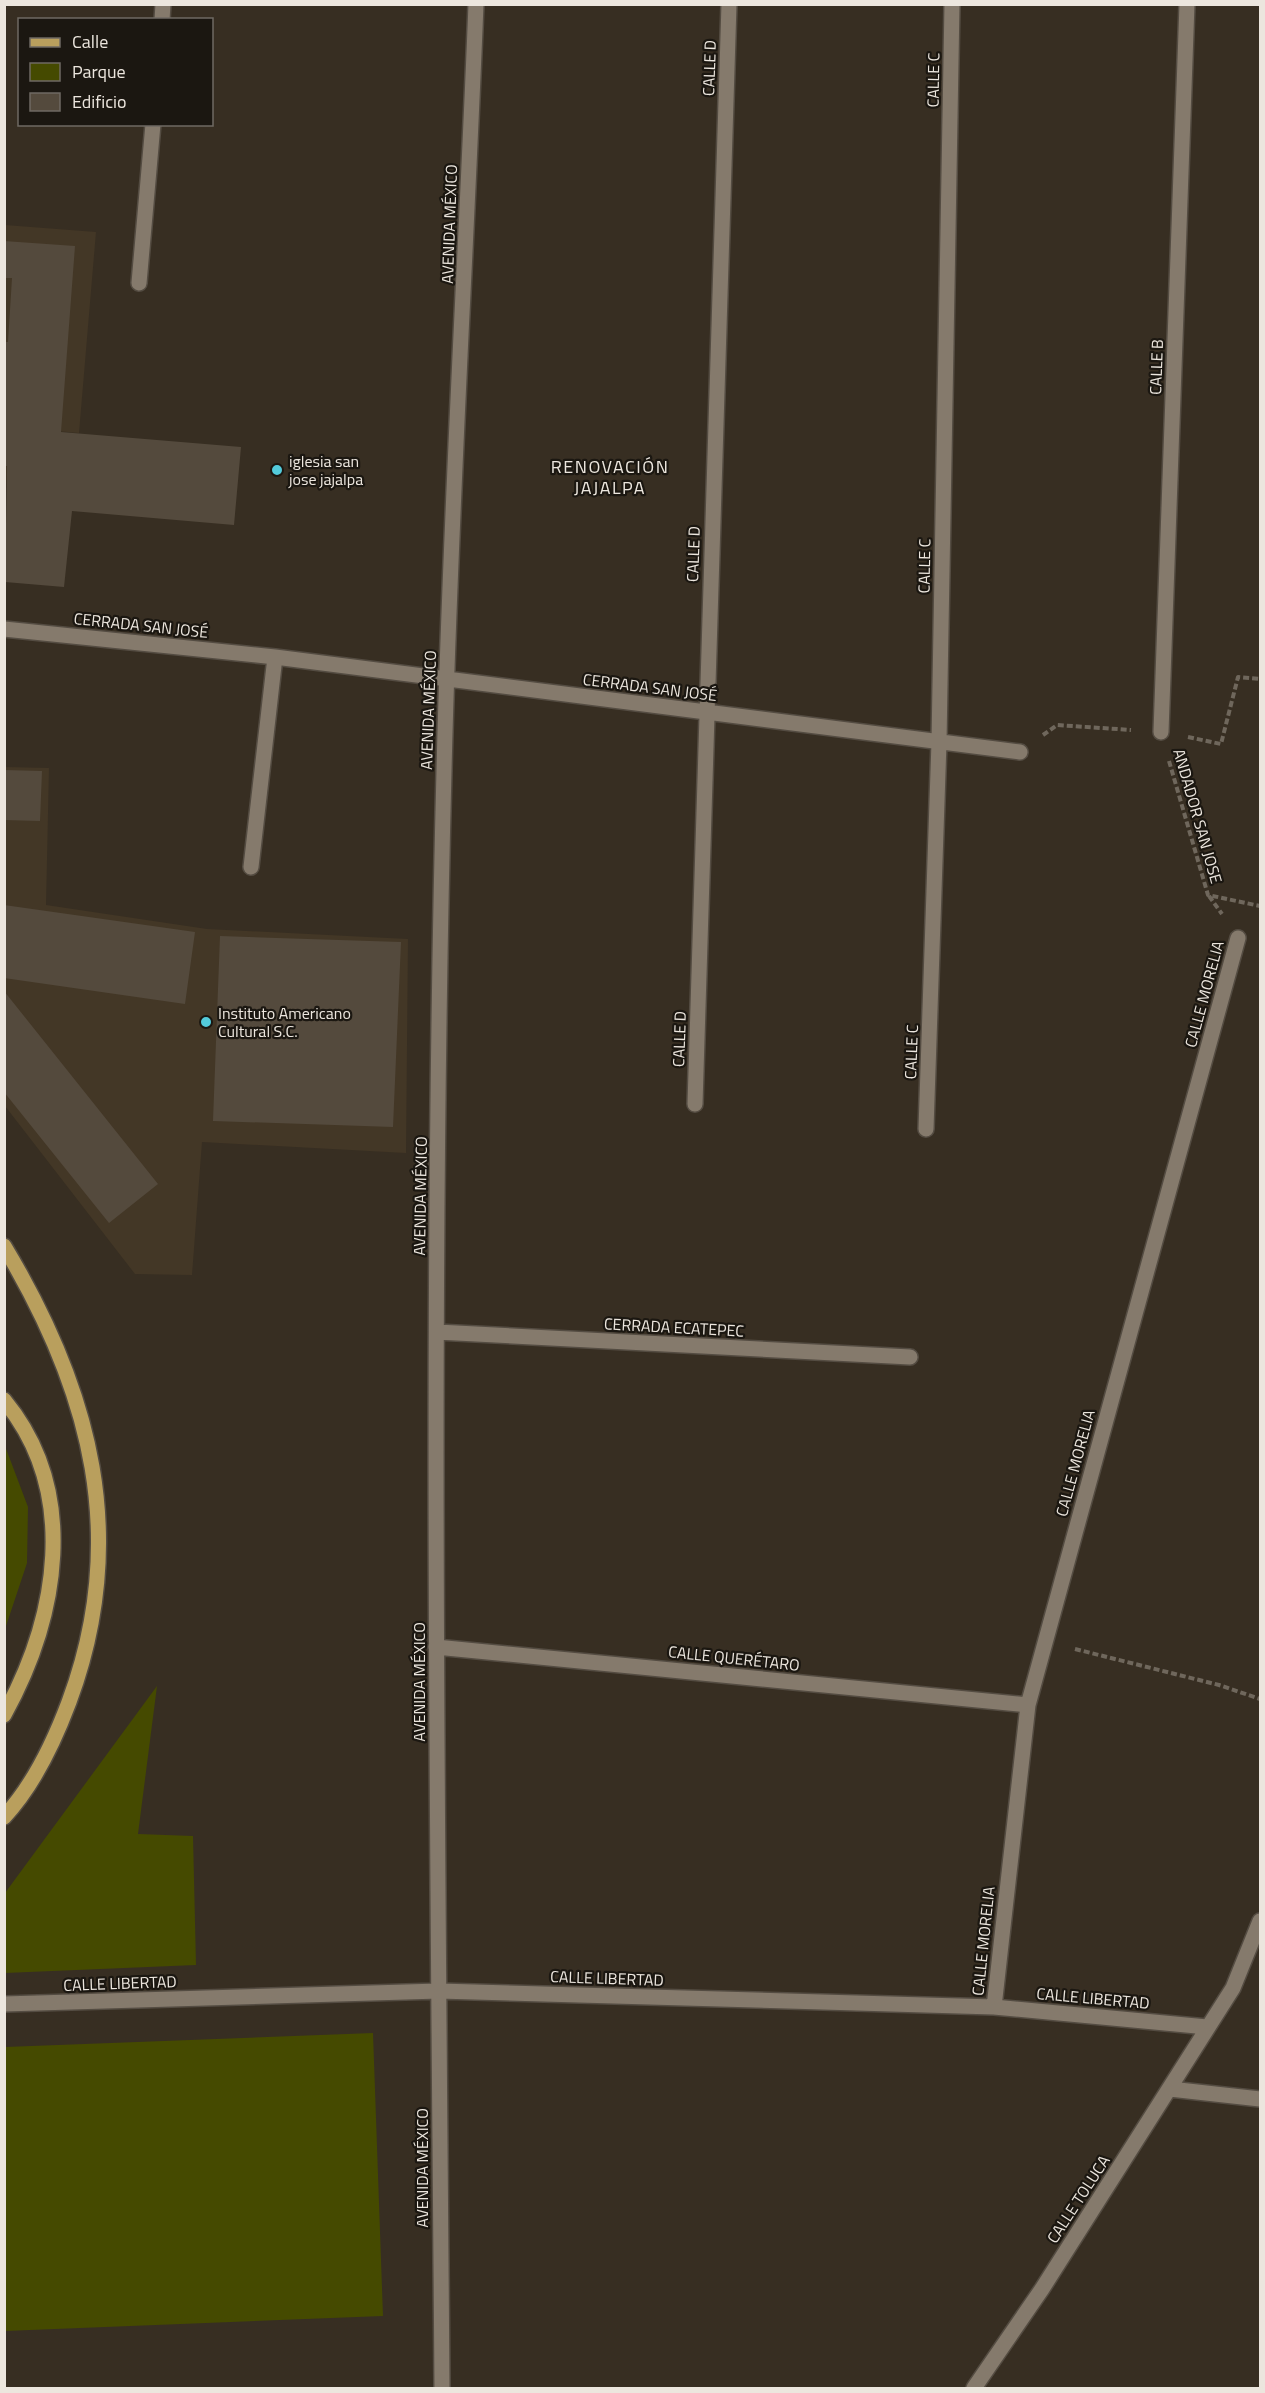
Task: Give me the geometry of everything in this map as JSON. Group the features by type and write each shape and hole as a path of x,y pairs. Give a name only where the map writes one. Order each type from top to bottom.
{"main road":[{"path":"4,1246 28,1285 52,1336 77,1402 92,1458 98,1501 99,1545 90,1631 77,1679 60,1724 38,1768 4,1817"},
{"path":"4,1400 32,1441 44,1471 55,1534 53,1566 44,1614 30,1658 4,1715"}],"street":[{"name":"AVENIDA MÉXICO","path":"442,2388 436,1647 437,1332 447,679 476,4"},
{"name":"CALLE D","path":"695,1104 729,4"},
{"name":"CALLE C","path":"926,1129 939,742 952,4"},
{"name":"CALLE B","path":"1161,732 1187,4"},
{"path":"139,283 153,126"},
{"name":"CERRADA SAN JOSÉ","path":"4,629 274,657 1020,752"},
{"path":"251,867 274,657"},
{"name":"CALLE MORELIA","path":"994,2007 1028,1705 1238,938"},
{"name":"CERRADA ECATEPEC","path":"437,1332 910,1357"},
{"name":"CALLE QUERÉTARO","path":"436,1647 1028,1705"},
{"name":"CALLE TOLUCA","path":"974,2388 1042,2289 1233,1988 1260,1921"},
{"name":"CALLE LIBERTAD","path":"4,2004 439,1991 994,2007 1207,2027"},
{"path":"1170,2089 1260,2099"}],"path":[{"path":"1161,732 1221,744 1238,677 1260,679"},
{"name":"ANDADOR SAN JOSE","path":"1020,752 1057,725 1161,732 1208,895 1260,906"},
{"path":"1045,1642 1219,1685 1260,1699"}],"shaded area":[{"path":"5,225 96,232 79,433 11,427 5,499"},
{"name":"Instituto Americano Cultural S.C.","path":"5,767 49,768 46,905 207,929 408,939 406,1153 202,1142 192,1275 135,1274 5,1106"}],"green space":[{"path":"5,1446 28,1507 27,1563 5,1629"},
{"path":"157,1686 138,1834 193,1836 196,1965 5,1973 5,1893"},
{"path":"373,2033 383,2316 5,2331 5,2047"}],"building":[{"path":"4,241 75,246 61,432 241,447 234,525 72,511 64,587 5,582 7,466 4,466 4,342 8,342 12,278 4,278"},
{"path":"4,770 42,771 40,821 4,820"},
{"path":"4,905 195,932 185,1004 4,978"},
{"path":"220,936 401,942 393,1127 213,1121"},
{"path":"4,991 158,1184 109,1223 4,1092"}],"place":[{"name":"iglesia san jose jajalpa","path":"277,470"},
{"name":"Instituto Americano Cultural S.C.","path":"206,1022"}],"district":[{"name":"RENOVACIÓN JAJALPA","path":"610,477"}]}
